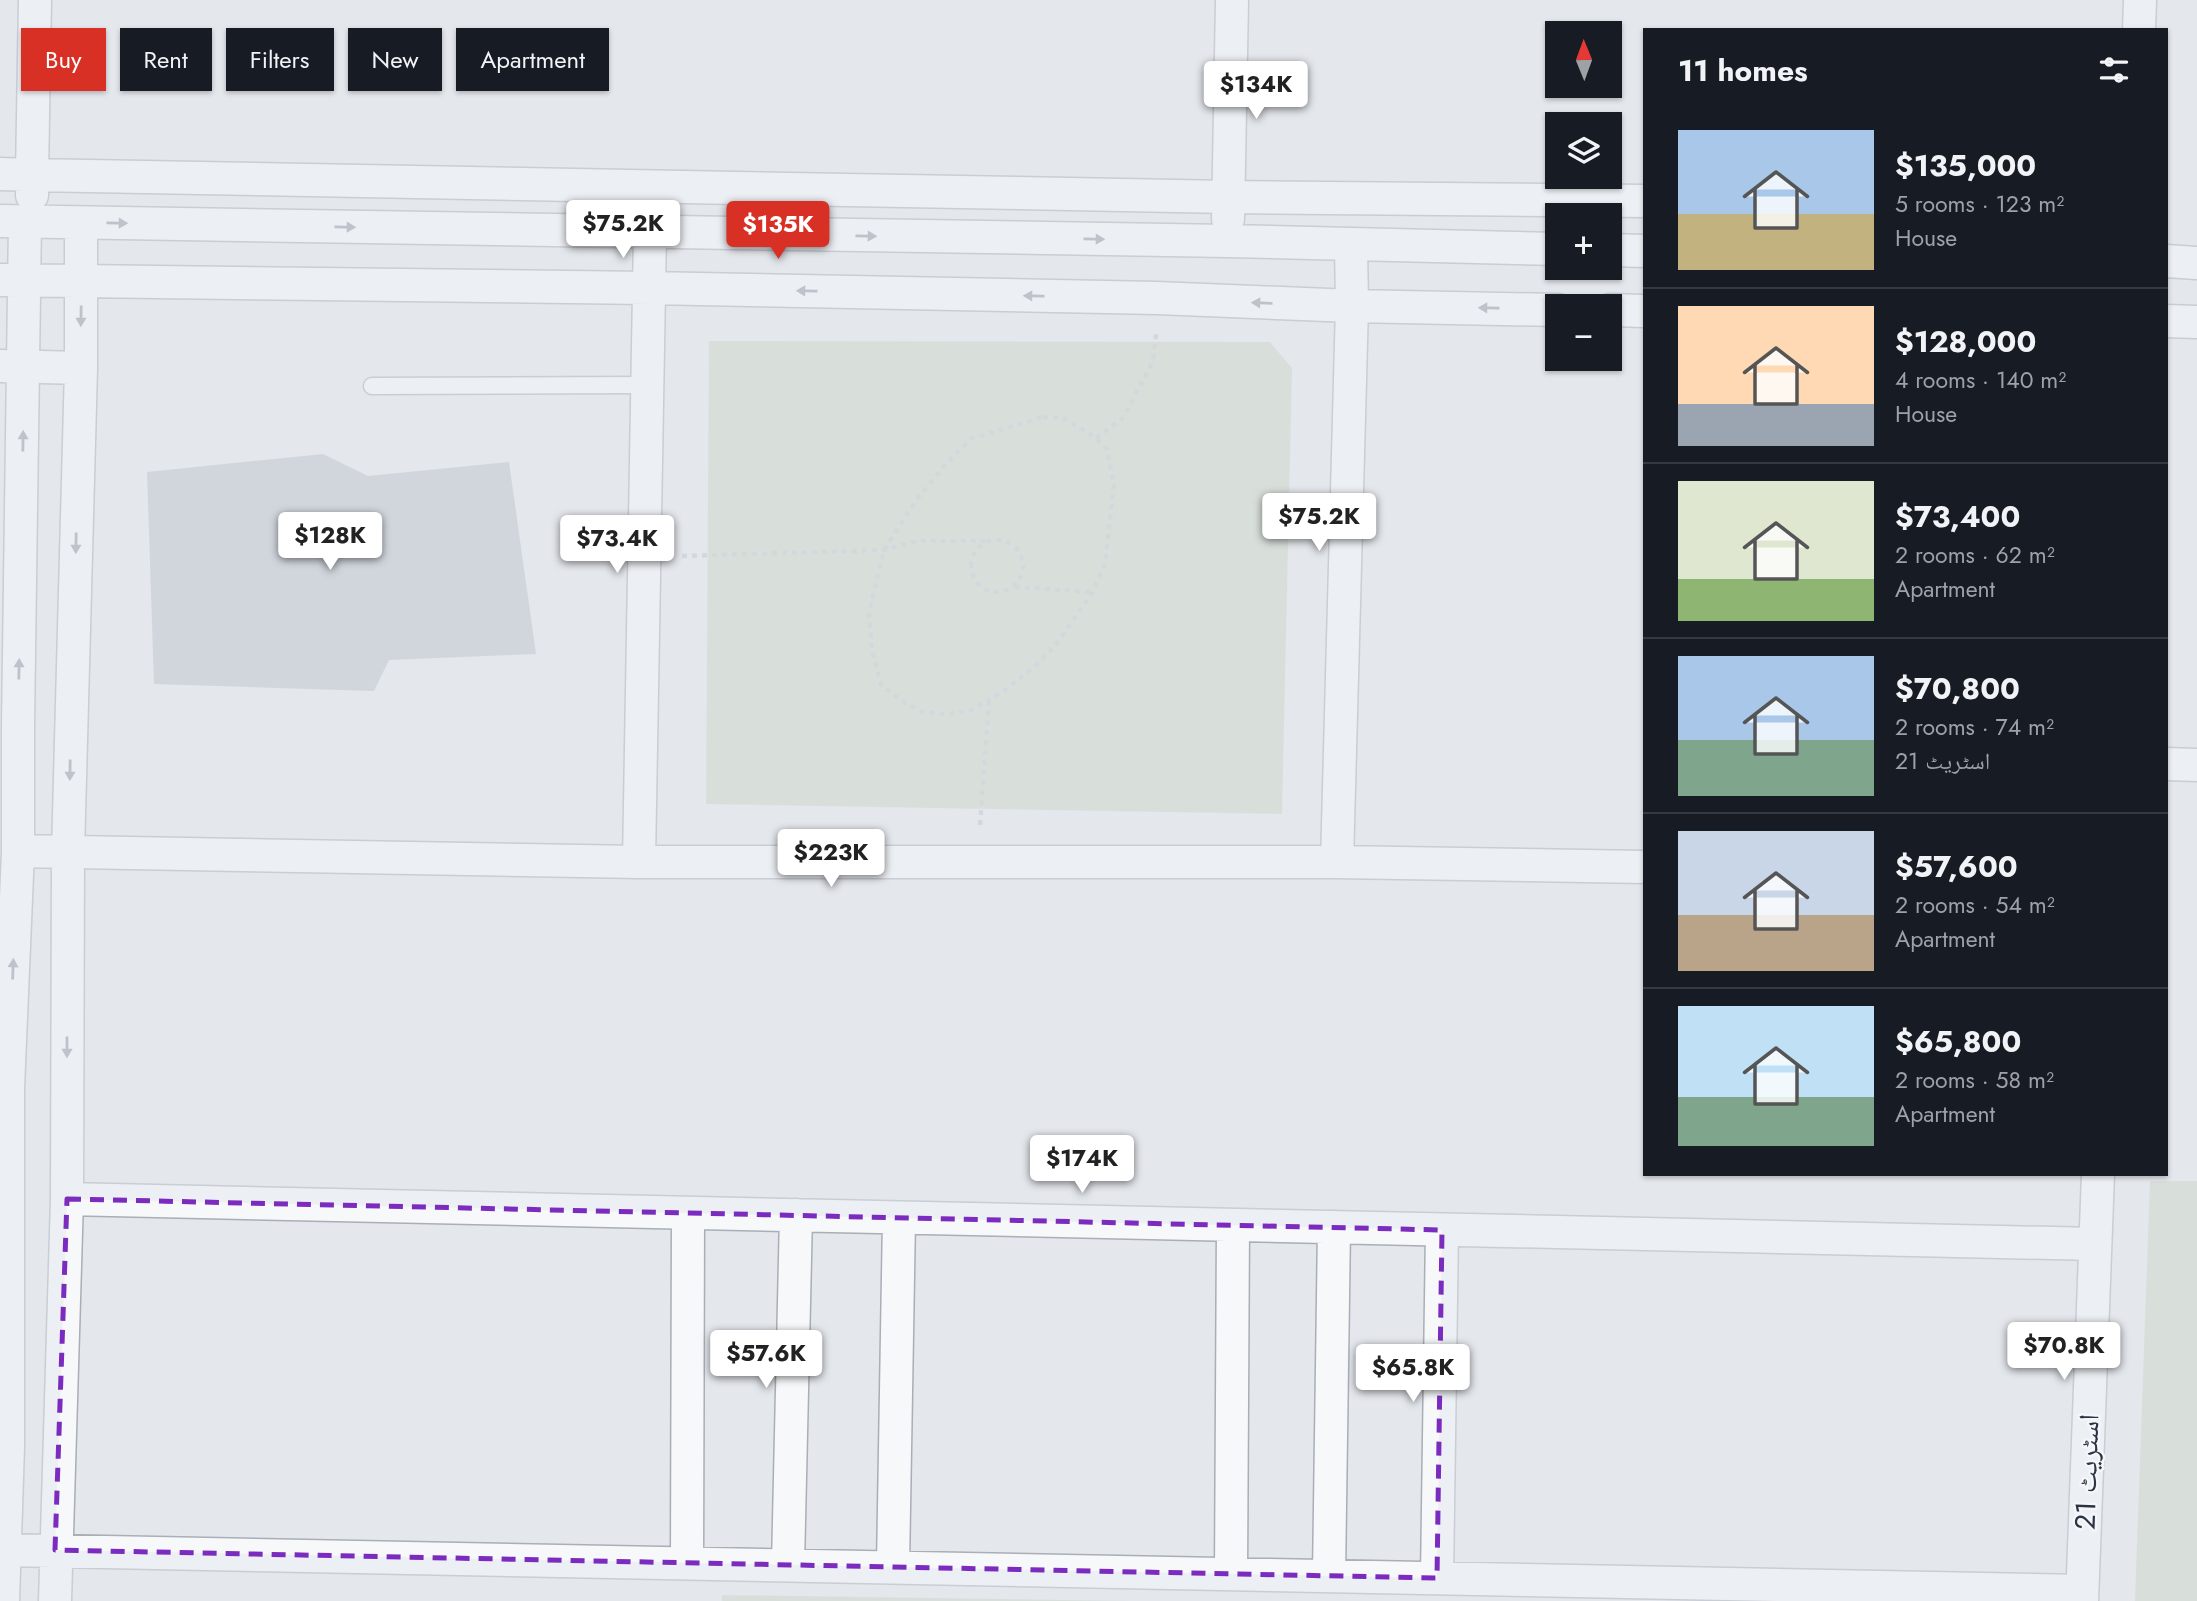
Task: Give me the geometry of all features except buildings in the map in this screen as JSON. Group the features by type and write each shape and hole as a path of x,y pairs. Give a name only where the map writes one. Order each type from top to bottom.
{"street":[{"path":"3,1601 4,1088 18,851 9,725 12,280 19,221 32,175 35,0"},
{"path":"1228,242 1232,0"},
{"path":"2139,28 2140,0"},
{"path":"0,174 1229,197 1643,201"},
{"path":"19,221 1545,249"},
{"path":"55,1601 67,1199 68,852 81,223"},
{"path":"639,862 650,233"},
{"path":"1337,862 1352,306 1351,245"},
{"path":"1622,250 1643,251"},
{"path":"2168,261 2197,263"},
{"path":"12,280 649,288 1157,298 1545,310"},
{"path":"1622,310 1643,311"},
{"path":"2168,321 2197,322"},
{"path":"12,366 80,368"},
{"path":"2168,764 2197,765"},
{"path":"18,851 639,862 1337,862 1643,867"},
{"name":"اسٹریٹ 21","path":"2082,1596 2098,1176"},
{"path":"67,1199 2095,1244"},
{"path":"687,1563 688,1213"},
{"path":"788,1565 796,1216"},
{"path":"893,1566 900,1218"},
{"path":"1231,1573 1233,1225"},
{"path":"1329,1576 1334,1227"},
{"path":"1437,1578 1442,1230"},
{"path":"5,1550 1231,1573 2082,1596"}],"lane":[{"path":"372,386 648,385"}],"path":[{"path":"1096,438 1123,418 1153,360 1157,298"},
{"path":"1043,416 1063,418 1096,438 1107,450 1115,485 1105,563 1093,592 1054,647 1035,666 970,711 947,714 922,712 881,685 872,650 869,612 884,550 917,499 946,464 971,439 1043,416"},
{"path":"643,558 884,550 917,541 998,539 1011,542 1021,552 1025,564 1015,587"},
{"path":"987,541 972,556 974,579 982,588 993,593 1005,593 1015,587 1093,592"},
{"path":"978,863 989,700"}],"highlighted area":[{"path":"67,1199 1442,1230 1437,1578 55,1550"}],"green space":[{"path":"709,341 1270,342 1292,368 1282,814 706,804"},
{"path":"2150,1181 2197,1181 2197,1601 2135,1601"},
{"path":"722,1595 1130,1601 722,1601"}]}
